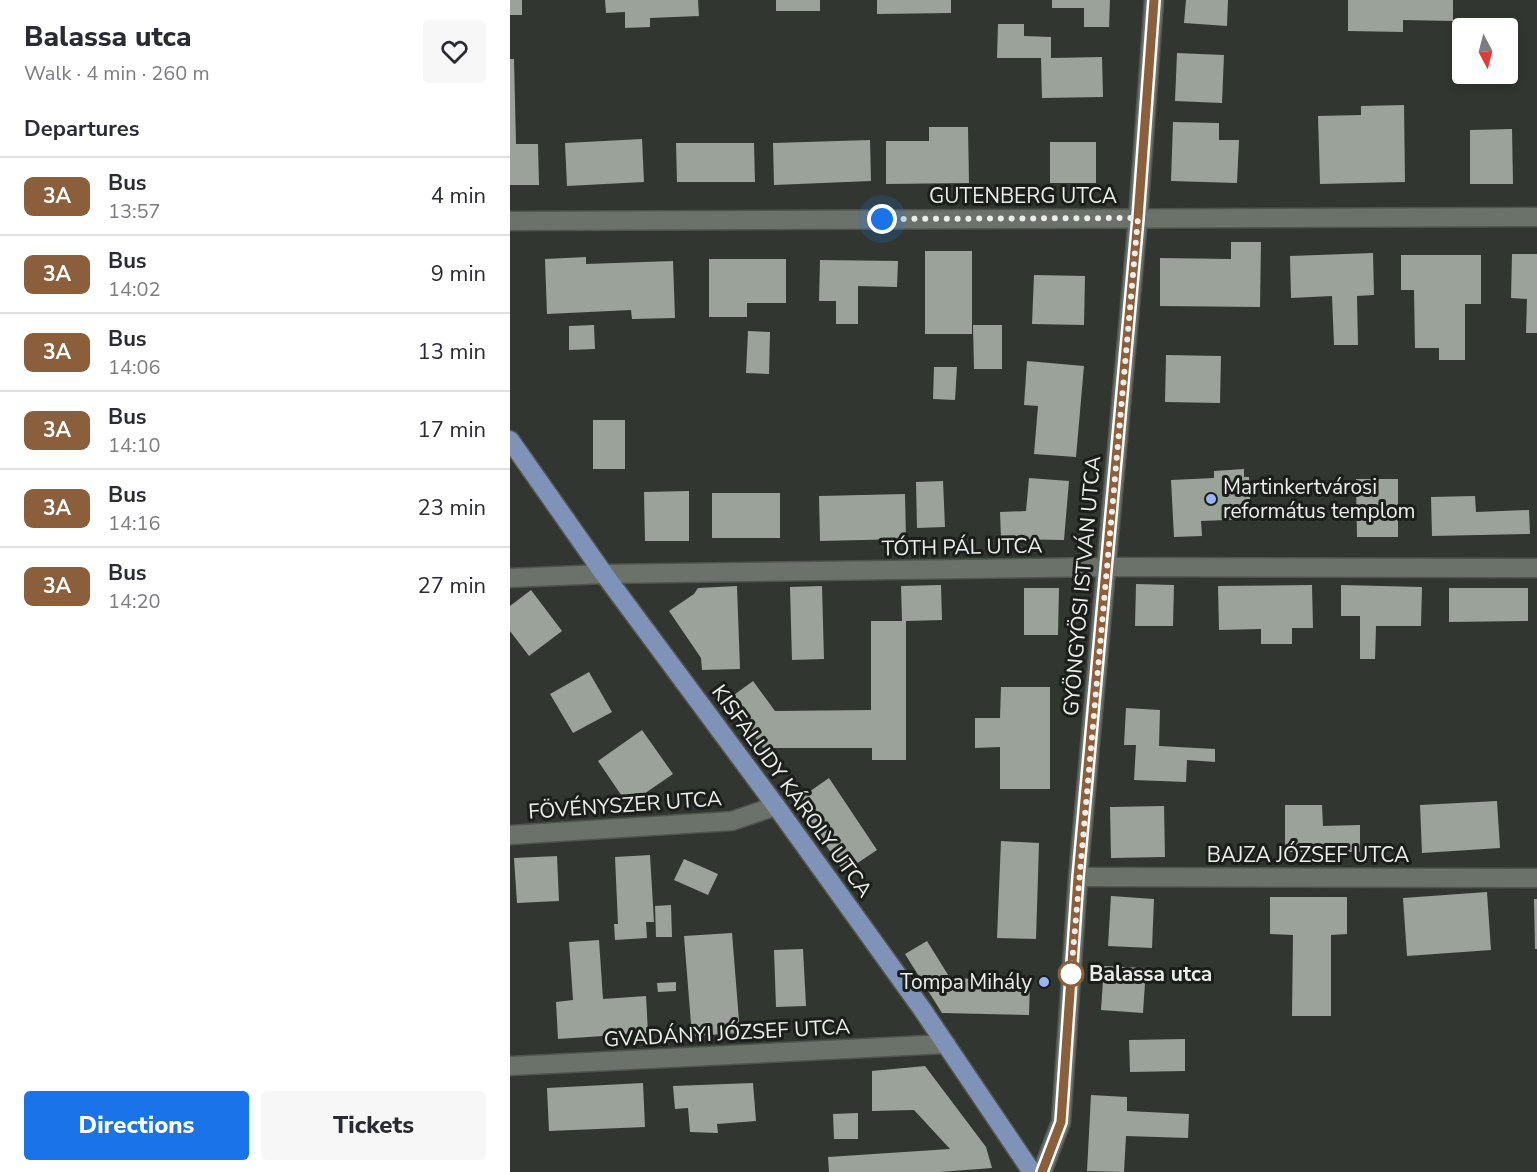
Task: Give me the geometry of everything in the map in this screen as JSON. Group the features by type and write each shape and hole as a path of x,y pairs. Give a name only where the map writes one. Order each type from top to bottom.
{"main road":[{"name":"KISFALUDY KÁROLY UTCA","path":"510,440 604,574 776,806 946,1044 1032,1172"}],"street":[{"name":"GYÖNGYÖSI ISTVÁN UTCA","path":"1042,1172 1061,1122 1078,877 1138,218 1154,0"},
{"name":"GUTENBERG UTCA","path":"510,220 1537,217"},
{"name":"TÓTH PÁL UTCA","path":"510,578 604,574 1106,567 1537,568"},
{"name":"FÖVÉNYSZER UTCA","path":"510,835 732,821 776,806"},
{"name":"BAJZA JÓZSEF UTCA","path":"1078,877 1537,878"},
{"name":"GVADÁNYI JÓZSEF UTCA","path":"510,1066 946,1044"}],"building":[{"path":"510,0 522,0 522,15 510,15"},
{"path":"605,0 698,0 699,16 650,18 650,27 625,28 625,12 606,13"},
{"path":"776,0 820,0 820,11 776,11"},
{"path":"877,0 951,0 951,13 877,14"},
{"path":"1052,0 1110,0 1109,27 1084,27 1084,8 1052,8"},
{"path":"1186,0 1228,0 1227,26 1184,23"},
{"path":"1348,0 1453,0 1452,21 1403,20 1403,32 1348,31"},
{"path":"998,24 1024,24 1024,36 1051,37 1051,58 1102,57 1103,97 1042,98 1041,58 997,58"},
{"path":"1177,53 1224,55 1222,103 1175,101"},
{"path":"510,59 514,59 516,144 538,144 539,185 510,185"},
{"path":"1404,105 1405,182 1320,184 1318,116 1361,115 1361,106"},
{"path":"1173,122 1219,123 1219,140 1239,140 1237,183 1171,181"},
{"path":"929,127 968,127 969,183 886,184 886,141 929,141"},
{"path":"1512,129 1513,184 1470,184 1470,130"},
{"path":"642,139 644,182 567,186 565,143"},
{"path":"870,140 871,181 774,185 773,143"},
{"path":"1050,142 1096,142 1096,183 1050,183"},
{"path":"676,143 754,143 755,182 677,182"},
{"path":"1231,242 1261,242 1260,307 1160,306 1160,258 1231,259"},
{"path":"925,251 972,251 972,334 925,334"},
{"path":"1373,253 1374,295 1357,296 1358,345 1334,345 1332,296 1291,298 1290,256"},
{"path":"1512,254 1537,254 1537,333 1526,333 1527,299 1511,298"},
{"path":"1401,255 1481,255 1481,304 1465,304 1465,360 1439,360 1439,348 1415,348 1414,290 1401,290"},
{"path":"586,257 586,264 673,261 675,318 632,319 631,310 547,314 545,259"},
{"path":"709,259 786,259 786,303 747,303 747,317 709,317"},
{"path":"820,260 898,261 897,287 858,286 858,324 836,324 836,301 819,301"},
{"path":"1034,275 1085,276 1084,325 1032,324"},
{"path":"594,325 595,349 569,350 569,326"},
{"path":"973,325 1002,325 1002,369 974,369"},
{"path":"748,331 770,332 769,374 746,373"},
{"path":"1166,355 1221,356 1220,403 1165,402"},
{"path":"1027,361 1084,366 1076,457 1034,454 1038,406 1024,405"},
{"path":"934,367 957,367 955,400 933,399"},
{"path":"593,420 625,420 625,469 593,469"},
{"name":"Martinkertvárosi református templom","path":"1244,469 1244,477 1249,477 1251,519 1201,521 1202,536 1174,537 1171,480 1214,478 1214,471"},
{"path":"1029,478 1069,481 1064,540 1001,539 1000,512 1026,511"},
{"path":"1356,479 1398,479 1398,537 1357,537"},
{"path":"943,481 945,527 917,528 916,482"},
{"path":"689,491 689,541 645,541 644,492"},
{"path":"712,493 780,493 780,538 712,538"},
{"path":"905,494 906,539 820,541 819,496"},
{"path":"1475,496 1476,512 1529,510 1530,534 1432,536 1431,497"},
{"path":"1136,584 1174,585 1173,626 1135,626"},
{"path":"941,585 942,620 906,621 906,760 872,760 872,748 763,748 727,700 753,681 775,711 871,710 871,621 902,621 901,586"},
{"path":"1312,585 1313,628 1292,628 1292,644 1261,644 1261,629 1219,630 1218,586"},
{"path":"1341,585 1422,587 1421,626 1376,626 1375,659 1360,659 1360,616 1341,616"},
{"path":"737,586 740,669 702,670 701,658 669,611 694,594 698,588"},
{"path":"822,586 824,659 792,660 790,587"},
{"path":"1024,588 1059,588 1058,635 1024,635"},
{"path":"1449,588 1528,588 1528,621 1449,622"},
{"path":"531,590 562,631 529,656 510,631 510,606"},
{"path":"589,672 612,712 573,733 550,694"},
{"path":"1001,687 1050,687 1050,789 1000,789 1000,747 975,748 975,718 1000,718"},
{"path":"1126,708 1160,710 1159,746 1215,749 1215,762 1187,760 1186,782 1134,780 1136,745 1124,745"},
{"path":"642,730 673,774 628,805 598,761"},
{"path":"829,778 877,850 844,872 796,801"},
{"path":"1497,801 1500,848 1422,853 1420,805"},
{"path":"1285,805 1322,805 1323,826 1360,825 1360,852 1285,852"},
{"path":"1164,806 1165,857 1111,858 1110,807"},
{"path":"1001,841 1039,843 1036,939 997,938"},
{"path":"650,855 654,922 646,922 647,938 615,940 614,924 618,924 615,857"},
{"path":"557,856 559,901 517,903 514,858"},
{"path":"684,859 718,874 708,895 674,880"},
{"path":"1487,892 1491,950 1407,956 1403,898"},
{"path":"1111,896 1154,899 1152,948 1108,946"},
{"path":"1270,897 1347,897 1347,934 1331,935 1331,1016 1292,1016 1293,935 1270,934"},
{"path":"1534,899 1537,899 1537,949 1535,949"},
{"path":"671,905 672,937 656,937 655,906"},
{"path":"732,933 740,1033 692,1036 684,936"},
{"path":"599,940 603,999 646,996 648,1033 558,1039 556,1002 573,1000 569,942"},
{"path":"927,941 950,978 1030,981 1029,1015 942,1013 905,954"},
{"path":"803,949 806,1006 776,1007 774,950"},
{"path":"1104,966 1146,968 1143,1013 1101,1010"},
{"path":"676,982 676,991 658,992 657,983"},
{"path":"1185,1039 1185,1071 1130,1072 1129,1040"},
{"path":"925,1066 986,1147 992,1168 939,1172 829,1172 828,1157 950,1149 914,1110 872,1111 872,1071"},
{"path":"643,1083 645,1127 549,1131 547,1088"},
{"path":"753,1083 756,1121 717,1124 718,1133 690,1132 688,1108 675,1109 673,1086"},
{"path":"1091,1095 1127,1097 1127,1111 1189,1114 1188,1138 1126,1136 1124,1172 1087,1171"},
{"path":"858,1113 858,1139 834,1139 833,1114"}],"bus line":[{"name":"3A","path":"1042,1172 1061,1122 1078,877 1138,218 1154,0"}],"place":[{"name":"Martinkertvárosi református templom","path":"1211,499"},
{"name":"Balassa utca","path":"1071,974"},
{"name":"Tompa Mihály","path":"1044,982"}],"route":[{"path":"882,219 1138,218 1071,974"}]}
